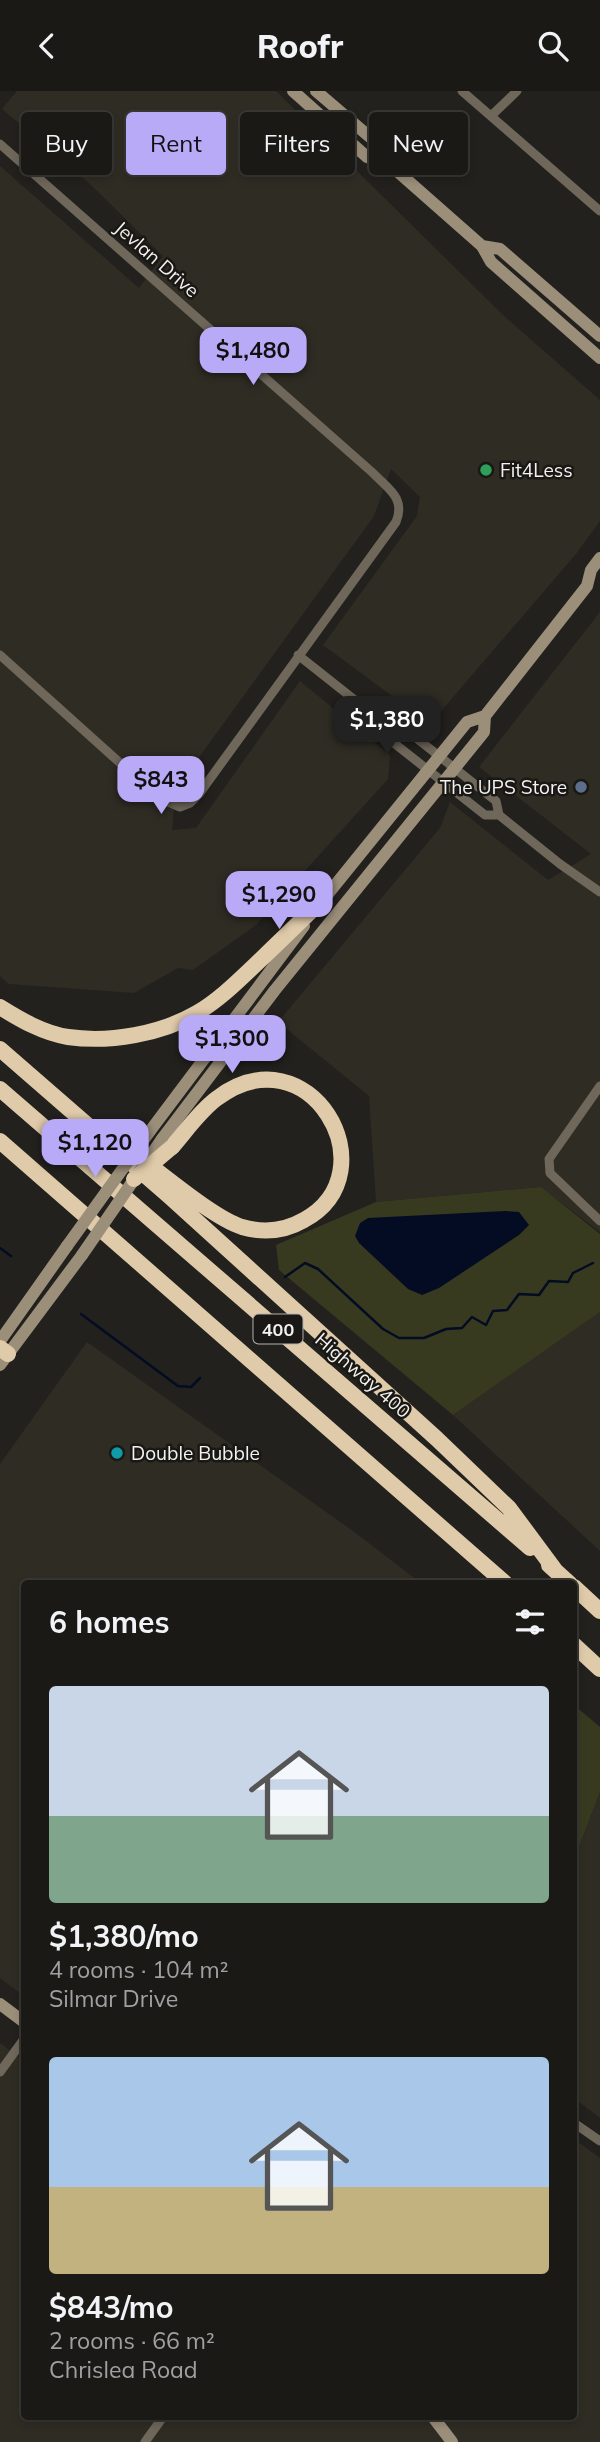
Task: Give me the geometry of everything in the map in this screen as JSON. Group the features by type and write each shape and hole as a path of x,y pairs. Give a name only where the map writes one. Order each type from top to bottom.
{"highway":[{"path":"0,1007 44,1030 68,1037 132,1036 171,1026 198,1013 219,997 324,898"},
{"path":"0,1049 118,1151 437,1439 509,1509 555,1570"},
{"path":"118,1151 139,1158 220,1216 240,1226 262,1230 290,1228 323,1205 334,1188 341,1165 340,1142 332,1121 320,1103 305,1091 290,1084 261,1079 236,1087 214,1100 167,1143 134,1179"},
{"name":"Highway 400","path":"0,1089 566,1580"},
{"name":"400","path":"0,1141 501,1580"},
{"name":"Highway 400","path":"577,1590 600,1611"},
{"path":"577,1648 600,1668"}],"main road":[{"path":"293,91 369,158"},
{"path":"316,91 369,136"},
{"path":"401,175 482,246 491,262 600,358"},
{"path":"482,246 500,249 600,336"},
{"path":"2,1352 66,1246 324,898 467,722 485,716 587,586 591,570 600,558"},
{"path":"587,586 600,580"},
{"path":"167,1143 275,990 484,732 485,716"},
{"path":"2,1352 82,1255 134,1179"},
{"path":"0,2004 21,2020"},
{"path":"435,2420 452,2442"}],"street":[{"path":"462,91 600,211"},
{"path":"491,116 517,91"},
{"name":"Jevlan Drive","path":"0,144 373,473 399,502 401,511 396,522 298,655"},
{"path":"0,655 159,798 180,807 190,803 199,794 298,655 380,720 396,722 439,755 496,801 499,815"},
{"path":"380,720 385,736 485,815 499,815 600,892"},
{"path":"600,1086 549,1159 550,1173 600,1221"},
{"path":"0,2072 21,2043"},
{"path":"577,2125 600,2141"},
{"path":"145,2442 161,2420"}],"shaded area":[{"path":"17,91 276,91 297,112 240,112 240,175 355,175 355,169 503,315 600,400 600,521 576,554 430,724 323,645 417,516 420,497 391,469 374,516 176,789 172,830 196,828 300,681 390,755 388,779 256,925 193,970 178,968 134,993 9,984 0,976 0,166 139,288 163,256 79,175 112,175 112,112 21,112 21,125 2,109"},
{"path":"600,612 600,1232 540,1187 376,1202 369,1096 278,1022 440,828 450,802 548,880 591,854 479,767"},
{"path":"600,1312 600,1551 453,1415"},
{"path":"87,1342 357,1534 417,1580 21,1580 21,1994 0,1978 0,1464"},
{"path":"600,1792 600,2118 577,2100 577,1851"},
{"path":"0,2043 21,2059 21,2420 577,2420 577,2141 600,2158 600,2442 0,2442"}],"green space":[{"path":"541,1187 600,1234 600,1312 453,1415 279,1270 276,1245 376,1202"},
{"path":"577,1708 600,1727 600,1792 577,1851"}],"water":[{"path":"519,1212 529,1225 519,1235 439,1288 422,1295 408,1289 359,1243 355,1236 360,1223 368,1218"}],"waterway":[{"path":"0,1248 11,1256"},
{"path":"285,1277 305,1263 318,1269 383,1329 399,1338 424,1338 446,1329 462,1328 472,1317 486,1325 493,1311 507,1310 519,1294 539,1295 549,1281 568,1282 573,1273 593,1263"},
{"path":"81,1314 178,1386 191,1387 200,1378"}],"place":[{"name":"Fit4Less","path":"486,470"},
{"name":"The UPS Store","path":"581,787"},
{"name":"Double Bubble","path":"117,1453"}]}
